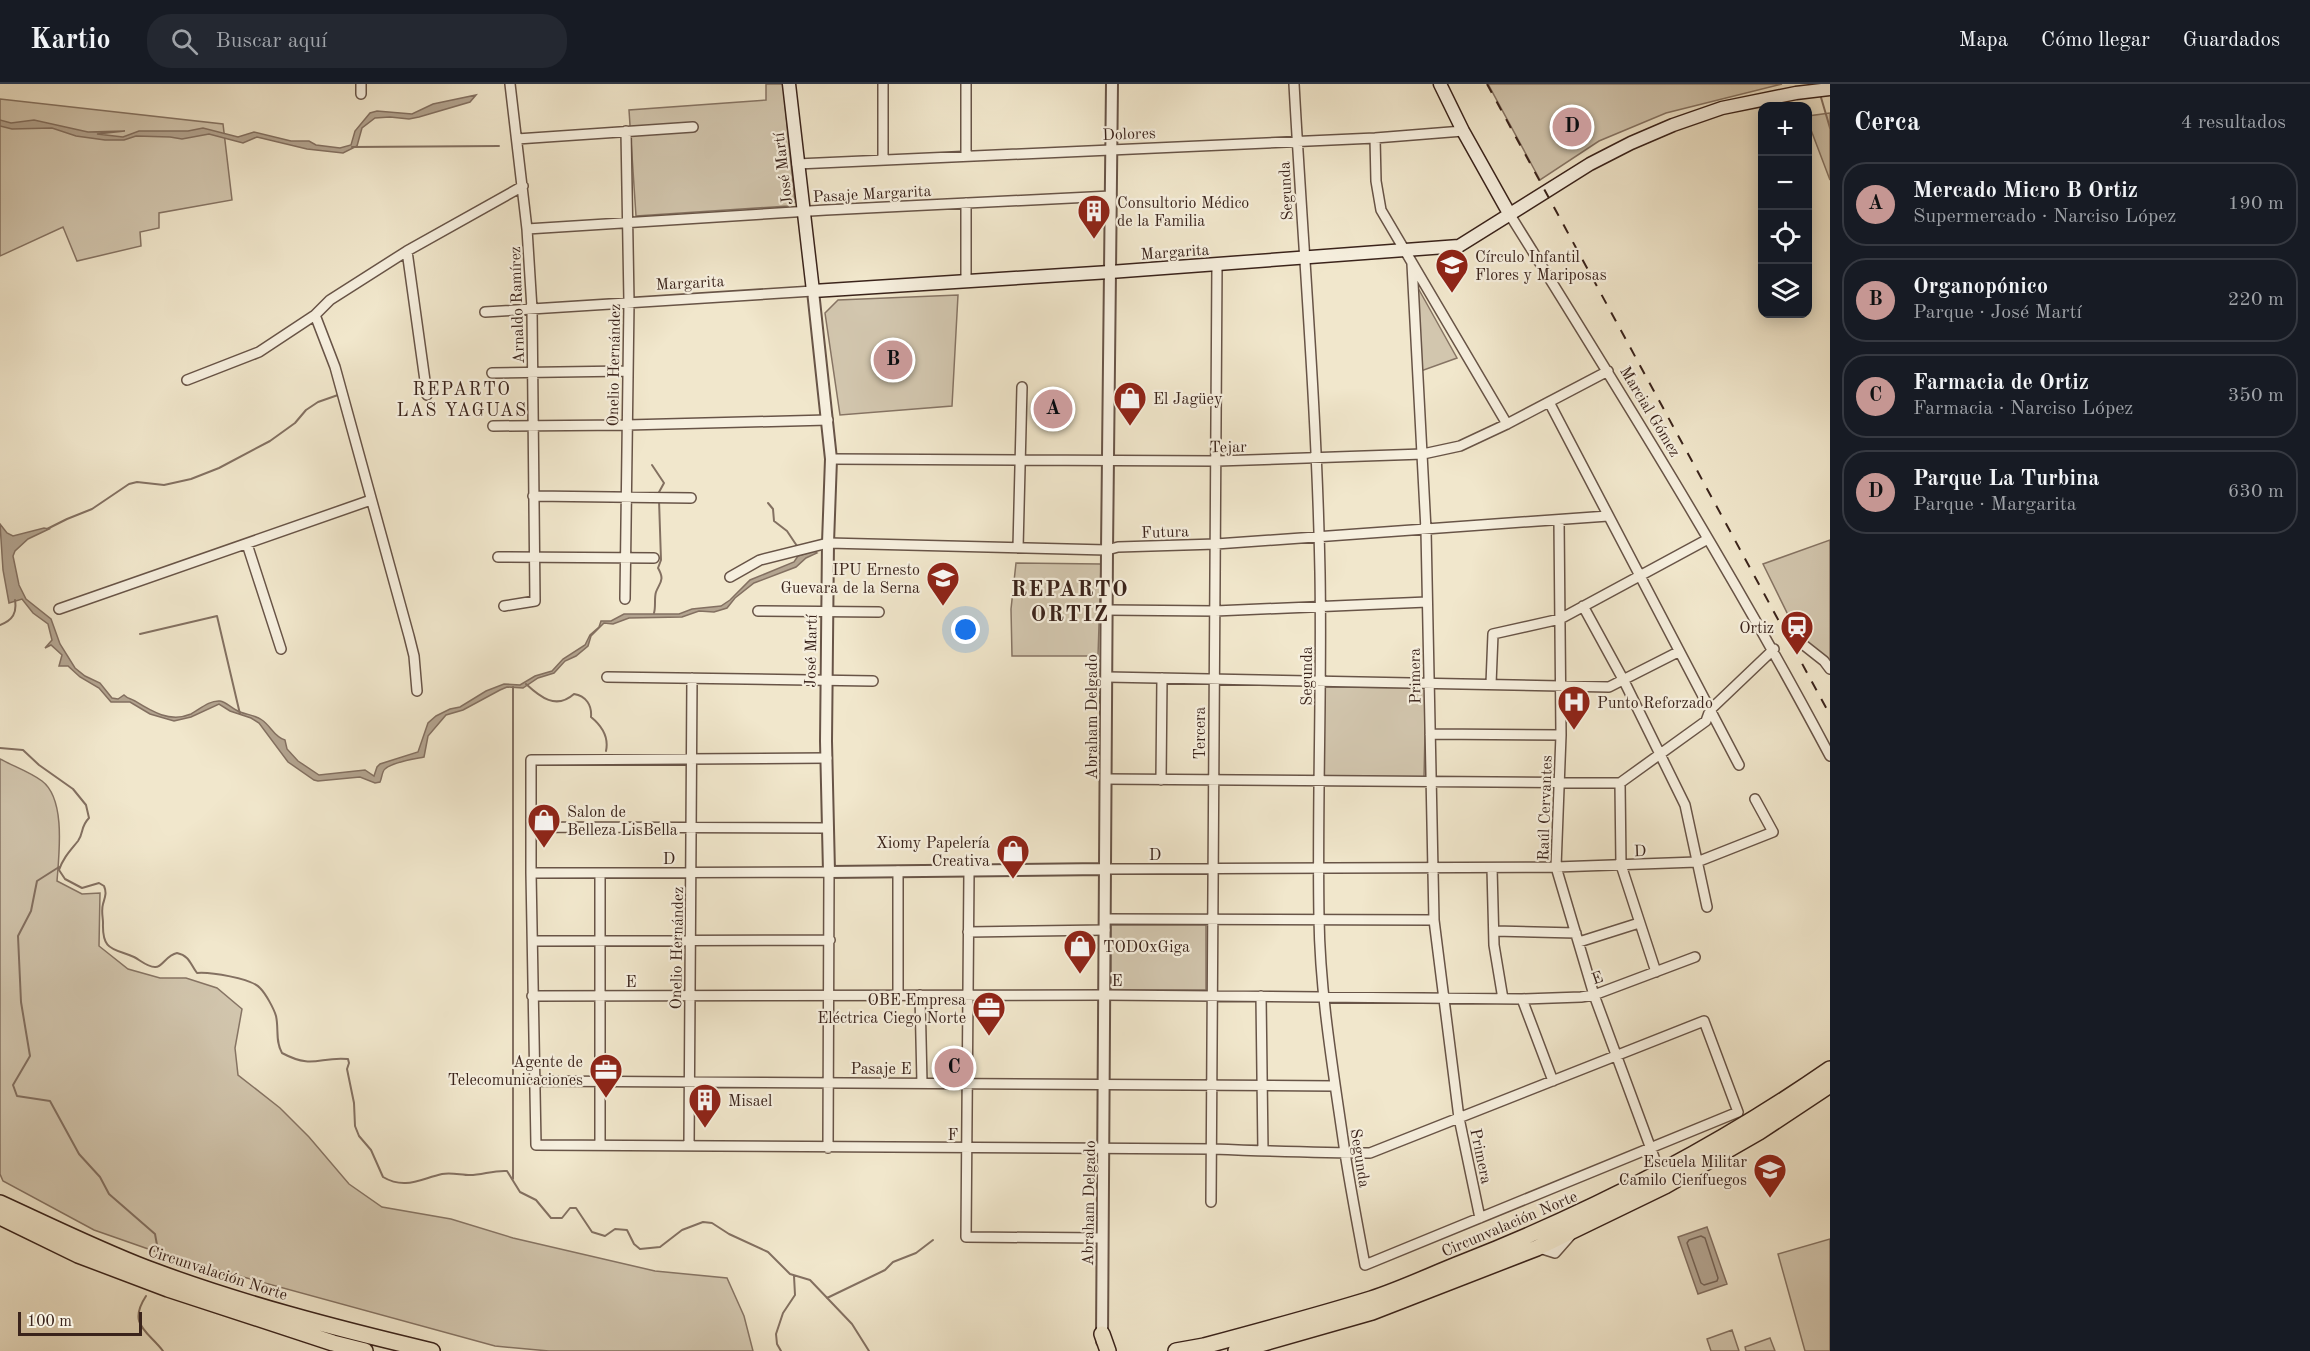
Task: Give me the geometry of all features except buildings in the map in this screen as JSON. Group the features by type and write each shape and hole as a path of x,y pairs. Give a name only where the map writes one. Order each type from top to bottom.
{"highway":[{"name":"Circunvalación Norte","path":"1236,1351 1372,1312 1531,1243 1575,1216 1663,1180 1830,1069"},
{"name":"Circunvalación Norte","path":"1176,1351 1204,1346 1372,1298 1531,1243 1573,1232 1663,1180 1759,1132 1830,1085"},
{"name":"Circunvalación Norte","path":"0,1203 145,1268 238,1300 342,1330 432,1351"},
{"name":"Circunvalación Norte","path":"0,1217 78,1255 168,1289 333,1343 365,1351"},
{"path":"1102,1334 1108,1351"}],"main road":[{"name":"José Martí","path":"789,84 813,291"},
{"name":"Marcial Gómez","path":"1440,84 1463,131 1510,215"},
{"name":"Margarita","path":"813,291 1459,246 1590,164 1631,143 1722,108 1821,90"}],"street":[{"name":"Arnaldo Ramírez","path":"504,606 535,601 532,309 523,186 510,84"},
{"path":"883,84 883,159"},
{"path":"966,84 966,156"},
{"name":"Abraham Delgado","path":"1101,1351 1112,84"},
{"name":"Segunda","path":"1294,84 1318,459 1322,681 1318,918 1335,1086 1365,1265 1480,1218"},
{"path":"517,139 693,127"},
{"name":"Onelio Hernández","path":"625,599 629,302 626,131"},
{"name":"Dolores","path":"797,164 1111,148 1375,138 1463,131"},
{"name":"Primera","path":"1375,138 1376,181 1381,210 1412,264 1426,530 1434,920 1459,1118 1480,1218"},
{"path":"187,380 259,352 315,315 330,300 407,251 523,186"},
{"name":"Pasaje Margarita","path":"527,229 1111,196"},
{"path":"966,203 966,282"},
{"name":"Marcial Gómez","path":"1510,215 1608,371 1774,649 1830,756"},
{"path":"407,251 427,395"},
{"name":"Tercera","path":"1211,1202 1217,264"},
{"path":"1412,264 1507,424"},
{"name":"Margarita","path":"485,312 813,291"},
{"name":"José Martí","path":"813,291 831,459 826,680 830,940 828,1148"},
{"path":"315,315 335,367 372,500 414,656 417,691"},
{"path":"492,373 627,371"},
{"name":"Tejar","path":"831,459 1217,461 1423,454 1460,446 1608,371"},
{"path":"1018,548 1023,387"},
{"path":"1549,402 1739,765"},
{"path":"493,426 828,420"},
{"path":"534,496 691,498"},
{"path":"59,609 372,500"},
{"name":"Futura","path":"730,578 760,560 828,543 1107,550 1118,547 1216,544 1608,516"},
{"name":"Raúl Cervantes","path":"1559,521 1561,735 1556,867 1594,995 1663,1180"},
{"path":"1491,684 1493,634 1560,619 1708,538"},
{"path":"247,544 281,649"},
{"path":"498,557 654,558"},
{"path":"1107,610 1215,611 1427,602"},
{"path":"1583,606 1624,681 1685,805 1707,907"},
{"path":"758,611 879,612"},
{"path":"1805,646 1824,661 1830,669"},
{"path":"1106,779 1620,783 1706,721 1710,710 1774,649"},
{"path":"1107,677 1609,687 1678,652"},
{"path":"607,677 873,681"},
{"name":"Onelio Hernández","path":"689,1146 692,678"},
{"path":"1161,780 1162,678"},
{"path":"1431,734 1561,735"},
{"path":"534,1081 531,760 826,758"},
{"path":"1620,783 1621,866 1656,972"},
{"name":"D","path":"531,873 1491,868 1697,862 1773,832 1755,799"},
{"path":"531,827 828,828"},
{"path":"1491,868 1494,931 1503,999"},
{"path":"898,871 898,995"},
{"path":"969,871 966,1237 1102,1238"},
{"path":"600,873 600,1145"},
{"path":"968,932 1213,919 1434,920"},
{"path":"1494,931 1577,938 1639,923"},
{"path":"533,941 830,940"},
{"name":"E","path":"532,996 1104,995 1522,999 1594,995 1695,957"},
{"path":"920,995 922,1083"},
{"path":"1261,996 1263,1151"},
{"path":"1522,999 1553,1081"},
{"name":"F","path":"534,1081 536,1145 1212,1149 1346,1158 1370,1153 1704,1021 1738,1112 1651,1148"},
{"name":"Pasaje E","path":"534,1081 1335,1086"},
{"path":"1480,1218 1651,1148"},
{"path":"1573,1232 1575,1216"}],"shaded area":[{"path":"766,84 783,84 795,202 788,206 636,216 629,110 766,100"},
{"path":"1488,84 1782,84 1666,113 1599,141 1540,180"},
{"path":"0,99 223,124 232,200 159,213 159,228 140,232 141,246 77,261 63,227 0,256"},
{"path":"1830,113 1830,180 1812,133 1812,115"},
{"path":"1418,288 1457,358 1421,371"},
{"path":"958,295 952,406 840,415 825,313 838,300"},
{"path":"1830,540 1830,665 1796,631 1763,564"},
{"path":"1016,563 1101,564 1098,656 1012,656 1011,609"},
{"path":"1325,687 1426,688 1424,778 1323,777"},
{"path":"0,759 42,781 50,789 58,813 57,881 82,894 100,893 99,946 128,969 160,978 186,978 217,988 242,1009 235,1048 238,1075 280,1108 309,1137 349,1184 382,1207 451,1219 513,1238 655,1271 727,1278 744,1316 753,1351 549,1351 495,1346 174,1258 94,1230 3,1181 0,1174"},
{"path":"1111,925 1206,925 1206,990 1111,990"},
{"path":"1830,1239 1830,1351 1805,1351 1778,1254"},
{"path":"1732,1330 1739,1351 1711,1351 1707,1339"},
{"path":"1770,1338 1775,1351 1746,1351 1745,1347"}],"water":[{"path":"476,95 470,102 419,117 375,118 362,128 357,146 343,153 307,149 257,137 243,143 209,134 182,139 136,136 124,140 105,140 76,136 52,128 12,129 0,126 0,120 11,123 34,120 88,132 125,131 97,134 123,137 139,131 188,131 203,128 238,137 254,132 291,141 309,141 316,145 340,148 351,145 355,131 370,113 377,111 412,114 433,104"},
{"path":"0,524 7,533 13,536 44,528 49,529 28,539 15,551 13,556 19,585 26,599 51,619 60,644 75,668 100,683 112,698 118,699 124,695 161,715 176,717 191,714 212,702 222,702 239,712 262,720 285,740 287,749 298,761 319,775 365,770 374,776 380,764 418,752 428,723 436,716 460,707 486,691 504,684 520,685 535,676 552,671 563,659 585,645 590,635 599,627 601,621 611,621 624,614 679,614 692,609 721,606 750,580 794,562 798,556 814,551 817,553 806,558 796,567 754,583 735,598 727,608 714,612 699,611 682,617 629,618 613,624 604,623 591,636 588,646 576,656 565,661 554,673 538,678 523,688 507,687 463,710 446,715 428,736 424,757 393,764 383,771 380,782 375,783 360,777 318,781 288,762 259,723 251,718 230,711 219,704 191,717 174,721 150,714 130,702 111,702 99,688 80,677 68,666 59,666 62,655 51,645 45,648 52,640 48,624 33,613 22,599 9,603 3,570"},
{"path":"1707,1227 1727,1284 1698,1294 1678,1237"}],"waterway":[{"path":"1820,94 1830,128"},
{"path":"352,147 499,146"},
{"path":"47,529 92,509 129,484 137,482 164,485 191,479 219,468 270,441 318,402 338,395"},
{"path":"652,465 664,483 658,494"},
{"path":"654,613 655,594 661,578 658,568 661,560 659,500"},
{"path":"768,503 773,509 774,521 787,531 797,546"},
{"path":"0,625 13,616 15,600"},
{"path":"140,634 217,616 240,714"},
{"path":"526,684 548,700 561,701 574,694 585,699 589,705 591,717 604,732 606,751"},
{"path":"513,687 513,1179"},
{"path":"0,748 23,750 39,765 73,789 86,805 89,818 84,824 80,838 59,870 65,879 82,888 99,883 104,886 106,893 102,909 103,932 104,939 110,947 155,967 160,966 170,956 181,954 187,958 197,973 230,976 255,984 265,994 275,1013 282,1053 309,1062 348,1059 347,1069 354,1103 355,1126 359,1136 371,1150 383,1177 398,1183 406,1183 445,1173 470,1175 507,1171 520,1192 536,1200 551,1218 562,1218 570,1208 576,1208 592,1232 605,1236 615,1229 627,1230 634,1244 640,1249 660,1247 682,1230 703,1222 712,1223 729,1234 768,1252 790,1274 810,1280 852,1324 869,1351"},
{"path":"59,867 37,881 31,911 18,936 21,1002 30,1056 13,1085 17,1096 50,1101 79,1154 100,1177 109,1194 155,1234 156,1255"},
{"path":"827,1298 885,1270 893,1262 916,1253 933,1240"},
{"path":"781,1351 777,1344 776,1334 783,1313 795,1295 794,1276"},
{"path":"146,1296 141,1306 139,1321 163,1351"}],"railway":[{"path":"1487,84 1830,715"}],"place":[{"name":"Parque La Turbina","path":"1572,127"},
{"name":"Consultorio Médico de la Familia","path":"1094,240"},
{"name":"Círculo Infantil Flores y Mariposas","path":"1452,294"},
{"name":"Organopónico","path":"893,360"},
{"name":"Mercado Micro B Ortiz","path":"1053,409"},
{"name":"El Jagüey","path":"1130,427"},
{"name":"IPU Ernesto Guevara de la Serna","path":"943,607"},
{"name":"Ortiz","path":"1797,656"},
{"name":"Punto Reforzado","path":"1574,731"},
{"name":"Salon de Belleza LisBella","path":"544,849"},
{"name":"Xiomy Papelería Creativa","path":"1013,880"},
{"name":"TODOxGiga","path":"1080,975"},
{"name":"OBE Empresa Eléctrica Ciego Norte","path":"989,1037"},
{"name":"Farmacia de Ortiz","path":"954,1068"},
{"name":"Agente de Telecomunicaciones","path":"606,1099"},
{"name":"Misael","path":"705,1129"},
{"name":"Escuela Militar Camilo Cienfuegos","path":"1770,1199"}],"district":[{"name":"REPARTO LAS YAGUAS","path":"462,399"},
{"name":"REPARTO ORTIZ","path":"1070,600"}]}
